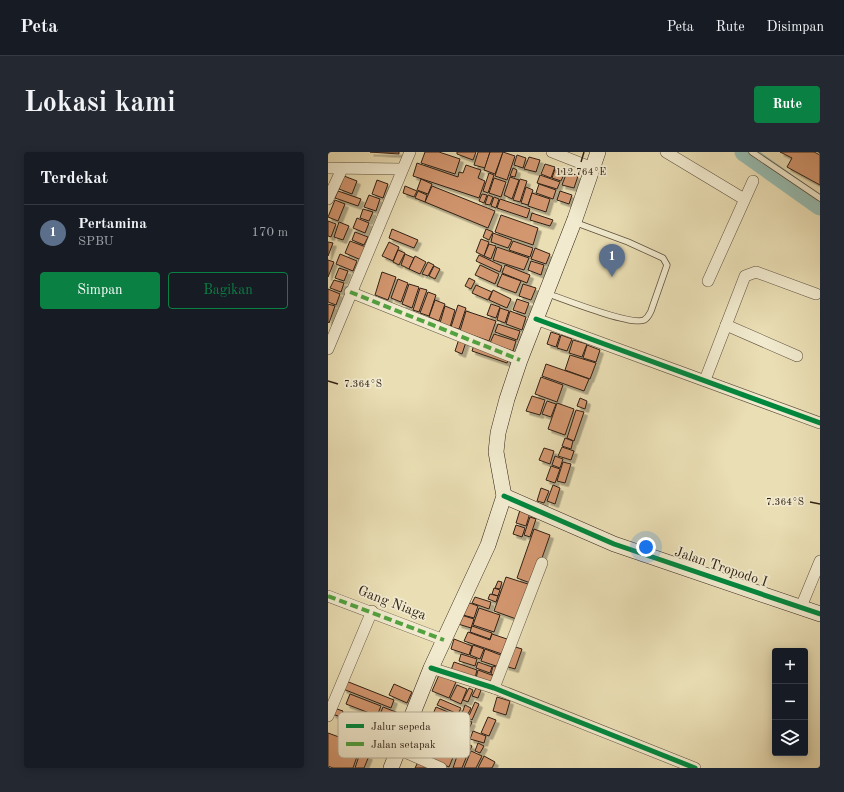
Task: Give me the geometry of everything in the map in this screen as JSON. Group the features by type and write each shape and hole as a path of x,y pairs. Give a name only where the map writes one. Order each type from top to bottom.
{"main road":[{"path":"413,712 431,668 488,545 504,496 497,464 496,442 507,398 520,360 574,222 598,152"},
{"name":"Jalan Tropodo I","path":"504,496 614,544 820,614"},
{"path":"391,768 395,758"}],"street":[{"path":"328,349 350,292 410,152"},
{"path":"552,152 593,168"},
{"path":"666,152 744,199"},
{"path":"328,168 402,169"},
{"path":"328,199 342,169"},
{"path":"708,281 753,181"},
{"path":"705,380 743,279 749,273 756,272 766,275 816,294"},
{"path":"350,292 520,360"},
{"path":"536,319 586,339 705,380 820,423"},
{"path":"726,325 797,356"},
{"path":"801,607 820,561"},
{"path":"494,688 542,563"},
{"name":"Gang Niaga","path":"328,596 372,611 444,640"},
{"path":"328,716 372,611"},
{"path":"431,668 494,688 696,768"},
{"path":"418,758 441,768"}],"lane":[{"path":"752,152 820,198"},
{"path":"546,293 601,312 635,321 643,320 651,311 667,265 664,258 628,242 574,222"}],"building":[{"path":"370,152 399,152 399,154"},
{"path":"425,152 439,152 460,159 455,174 421,163"},
{"path":"457,152 476,152 473,160 457,154"},
{"path":"478,152 490,152 485,168 474,165"},
{"path":"490,152 503,152 495,174 484,170"},
{"path":"503,152 515,156 507,180 495,176"},
{"path":"780,152 814,152 820,155 820,185 787,167 792,158"},
{"path":"517,155 526,158 523,168 514,165"},
{"path":"529,157 540,160 536,172 524,169"},
{"path":"417,163 458,177 459,172 463,173 466,165 481,170 478,178 485,181 479,198 413,176"},
{"path":"545,164 555,167 551,178 541,174"},
{"path":"513,168 517,170 515,177 510,176"},
{"path":"555,169 565,172 561,181 552,178"},
{"path":"567,172 578,176 574,188 562,185"},
{"path":"489,173 494,175 488,193 483,191"},
{"path":"540,175 560,182 557,189 537,183"},
{"path":"344,176 357,181 352,194 339,189"},
{"path":"510,177 519,180 512,199 504,195"},
{"path":"494,178 506,182 501,197 489,193"},
{"path":"421,179 432,184 428,194 417,190"},
{"path":"520,179 527,181 520,202 513,200"},
{"path":"377,180 388,184 383,198 372,194"},
{"path":"539,184 556,190 553,199 536,193"},
{"path":"405,186 417,191 414,197 403,193"},
{"path":"432,186 495,211 488,228 425,202"},
{"path":"526,187 533,190 528,205 521,203"},
{"path":"338,191 361,199 358,206 335,198"},
{"path":"418,191 427,195 425,202 415,198"},
{"path":"560,191 572,195 569,204 557,200"},
{"path":"532,193 550,199 546,212 528,206"},
{"path":"482,194 487,195 484,203 479,201"},
{"path":"369,195 380,199 376,211 364,207"},
{"path":"488,195 493,197 490,205 485,204"},
{"path":"494,197 499,199 496,208 491,206"},
{"path":"500,199 530,209 527,218 497,208"},
{"path":"335,200 345,204 338,221 328,217"},
{"path":"363,209 373,212 369,221 360,218"},
{"path":"532,213 553,220 550,226 530,220"},
{"path":"501,215 538,228 533,245 495,232"},
{"path":"357,218 369,223 365,233 353,228"},
{"path":"328,221 336,224 331,237 328,236"},
{"path":"339,222 349,226 343,240 334,237"},
{"path":"392,229 418,240 414,248 389,238"},
{"path":"486,229 493,232 489,240 483,237"},
{"path":"355,232 368,237 364,245 352,240"},
{"path":"493,233 512,240 508,248 491,242"},
{"path":"481,239 489,242 484,256 476,252"},
{"path":"350,241 366,247 361,260 345,253"},
{"path":"513,241 533,248 530,257 509,250"},
{"path":"328,242 333,243 328,256"},
{"path":"389,242 399,247 393,261 382,256"},
{"path":"489,244 496,246 491,259 484,256"},
{"path":"497,247 529,258 524,270 493,260"},
{"path":"535,248 550,254 546,264 531,259"},
{"path":"398,250 405,253 399,265 393,262"},
{"path":"340,254 357,261 353,271 336,264"},
{"path":"405,254 414,258 409,269 401,265"},
{"path":"479,255 502,266 500,272 476,261"},
{"path":"415,256 426,262 420,274 409,269"},
{"path":"328,260 334,262 328,277"},
{"path":"531,261 544,265 541,275 528,270"},
{"path":"428,262 434,265 428,276 422,274"},
{"path":"480,265 499,274 495,284 475,275"},
{"path":"505,265 530,275 527,283 502,273"},
{"path":"434,266 440,269 435,279 429,276"},
{"path":"339,268 348,271 344,281 335,278"},
{"path":"382,272 396,277 388,300 375,295"},
{"path":"502,274 521,281 516,293 497,286"},
{"path":"469,278 475,281 471,289 465,286"},
{"path":"398,279 408,283 401,302 391,298"},
{"path":"334,280 344,283 341,292 330,288"},
{"path":"409,284 419,287 412,308 402,304"},
{"path":"523,284 536,288 531,300 519,296"},
{"path":"476,285 492,292 488,300 472,293"},
{"path":"420,288 427,290 419,312 413,310"},
{"path":"328,289 340,294 336,305 328,302"},
{"path":"493,290 511,299 507,308 489,300"},
{"path":"428,292 436,295 429,316 420,313"},
{"path":"517,299 529,303 525,314 513,310"},
{"path":"435,300 445,304 439,321 429,317"},
{"path":"328,304 335,306 329,323 328,322"},
{"path":"491,304 500,307 496,318 487,315"},
{"path":"458,305 466,308 459,329 451,327"},
{"path":"445,306 455,310 450,327 440,323"},
{"path":"500,308 509,311 505,323 497,320"},
{"path":"466,311 496,321 489,341 460,331"},
{"path":"510,311 526,317 522,330 506,324"},
{"path":"498,324 520,331 517,340 495,332"},
{"path":"551,332 560,335 556,347 547,344"},
{"path":"494,334 516,341 513,351 490,343"},
{"path":"561,335 572,339 567,351 557,348"},
{"path":"459,339 466,342 462,354 455,351"},
{"path":"573,340 587,344 582,357 569,353"},
{"path":"474,345 509,357 507,363 472,351"},
{"path":"587,345 600,350 596,362 583,358"},
{"path":"570,355 596,363 590,379 565,370"},
{"path":"546,364 589,379 584,391 542,376"},
{"path":"541,377 563,385 557,402 535,394"},
{"path":"532,396 545,400 540,415 526,411"},
{"path":"580,398 587,401 585,409 577,406"},
{"path":"547,401 556,404 551,417 542,414"},
{"path":"557,403 574,409 565,435 548,429"},
{"path":"576,410 584,412 574,441 567,438"},
{"path":"565,438 573,441 571,449 562,446"},
{"path":"562,447 574,451 571,460 558,456"},
{"path":"544,448 554,451 550,464 539,460"},
{"path":"555,456 563,459 560,468 552,465"},
{"path":"563,462 571,464 565,483 557,481"},
{"path":"551,466 560,469 555,483 546,480"},
{"path":"553,485 560,488 555,504 547,501"},
{"path":"541,488 549,491 544,503 537,501"},
{"path":"520,510 530,513 526,526 516,523"},
{"path":"530,517 536,519 530,537 524,535"},
{"path":"516,525 525,528 522,537 513,534"},
{"path":"534,529 550,535 533,584 517,578"},
{"path":"506,577 531,585 519,620 494,611"},
{"path":"498,581 502,582 500,589 495,588"},
{"path":"494,588 500,590 498,596 492,594"},
{"path":"490,594 498,596 496,602 488,599"},
{"path":"475,597 491,602 489,609 472,603"},
{"path":"467,602 478,606 474,618 463,615"},
{"path":"479,608 500,615 494,632 473,625"},
{"path":"461,615 474,619 471,628 458,624"},
{"path":"472,626 492,633 490,639 470,632"},
{"path":"468,632 490,640 492,634 507,639 502,654 464,641"},
{"path":"454,639 472,646 469,655 451,649"},
{"path":"473,645 484,649 480,659 470,655"},
{"path":"512,646 522,649 515,669 505,666"},
{"path":"485,649 503,656 499,667 481,661"},
{"path":"461,654 477,659 475,666 459,661"},
{"path":"454,662 477,670 475,678 451,670"},
{"path":"478,662 492,667 490,673 476,668"},
{"path":"493,666 499,668 496,676 491,674"},
{"path":"478,670 494,676 492,684 476,678"},
{"path":"439,675 456,682 449,698 432,691"},
{"path":"346,681 394,700 391,708 343,689"},
{"path":"394,684 412,692 407,703 389,695"},
{"path":"457,685 467,689 461,704 450,699"},
{"path":"469,688 473,690 468,702 463,700"},
{"path":"476,688 481,690 478,698 472,696"},
{"path":"350,694 381,706 379,712 367,712 346,704"},
{"path":"497,697 510,701 506,715 493,711"},
{"path":"440,699 461,708 459,712 453,712 437,705"},
{"path":"475,702 479,704 472,720 470,719 470,713"},
{"path":"465,705 471,708 469,712 462,712"},
{"path":"383,707 396,712 381,712"},
{"path":"436,707 448,712 434,712"},
{"path":"334,708 343,711 338,712 338,716 332,714"},
{"path":"488,717 496,720 489,736 481,733"},
{"path":"473,731 486,736 484,743 470,739"},
{"path":"328,733 338,737 338,758 356,758 353,768 333,768 328,766"},
{"path":"478,743 484,746 480,753 475,751"},
{"path":"471,751 482,756 476,768 464,768 468,758 470,758"},
{"path":"484,756 495,762 492,768 478,768"},
{"path":"358,758 368,758 364,768 355,768"},
{"path":"428,758 453,758 449,767"},
{"path":"456,758 466,758 462,768 453,768"},
{"path":"418,762 429,768 415,768"}],"waterway":[{"path":"744,152 820,206"}],"marked path":[{"path":"350,292 520,360"},
{"path":"328,596 444,640"}],"cycle path":[{"path":"536,319 820,423"},
{"path":"504,496 614,544 820,614"},
{"path":"431,668 494,688 695,768"}],"place":[{"name":"Pertamina","path":"612,277"}]}
